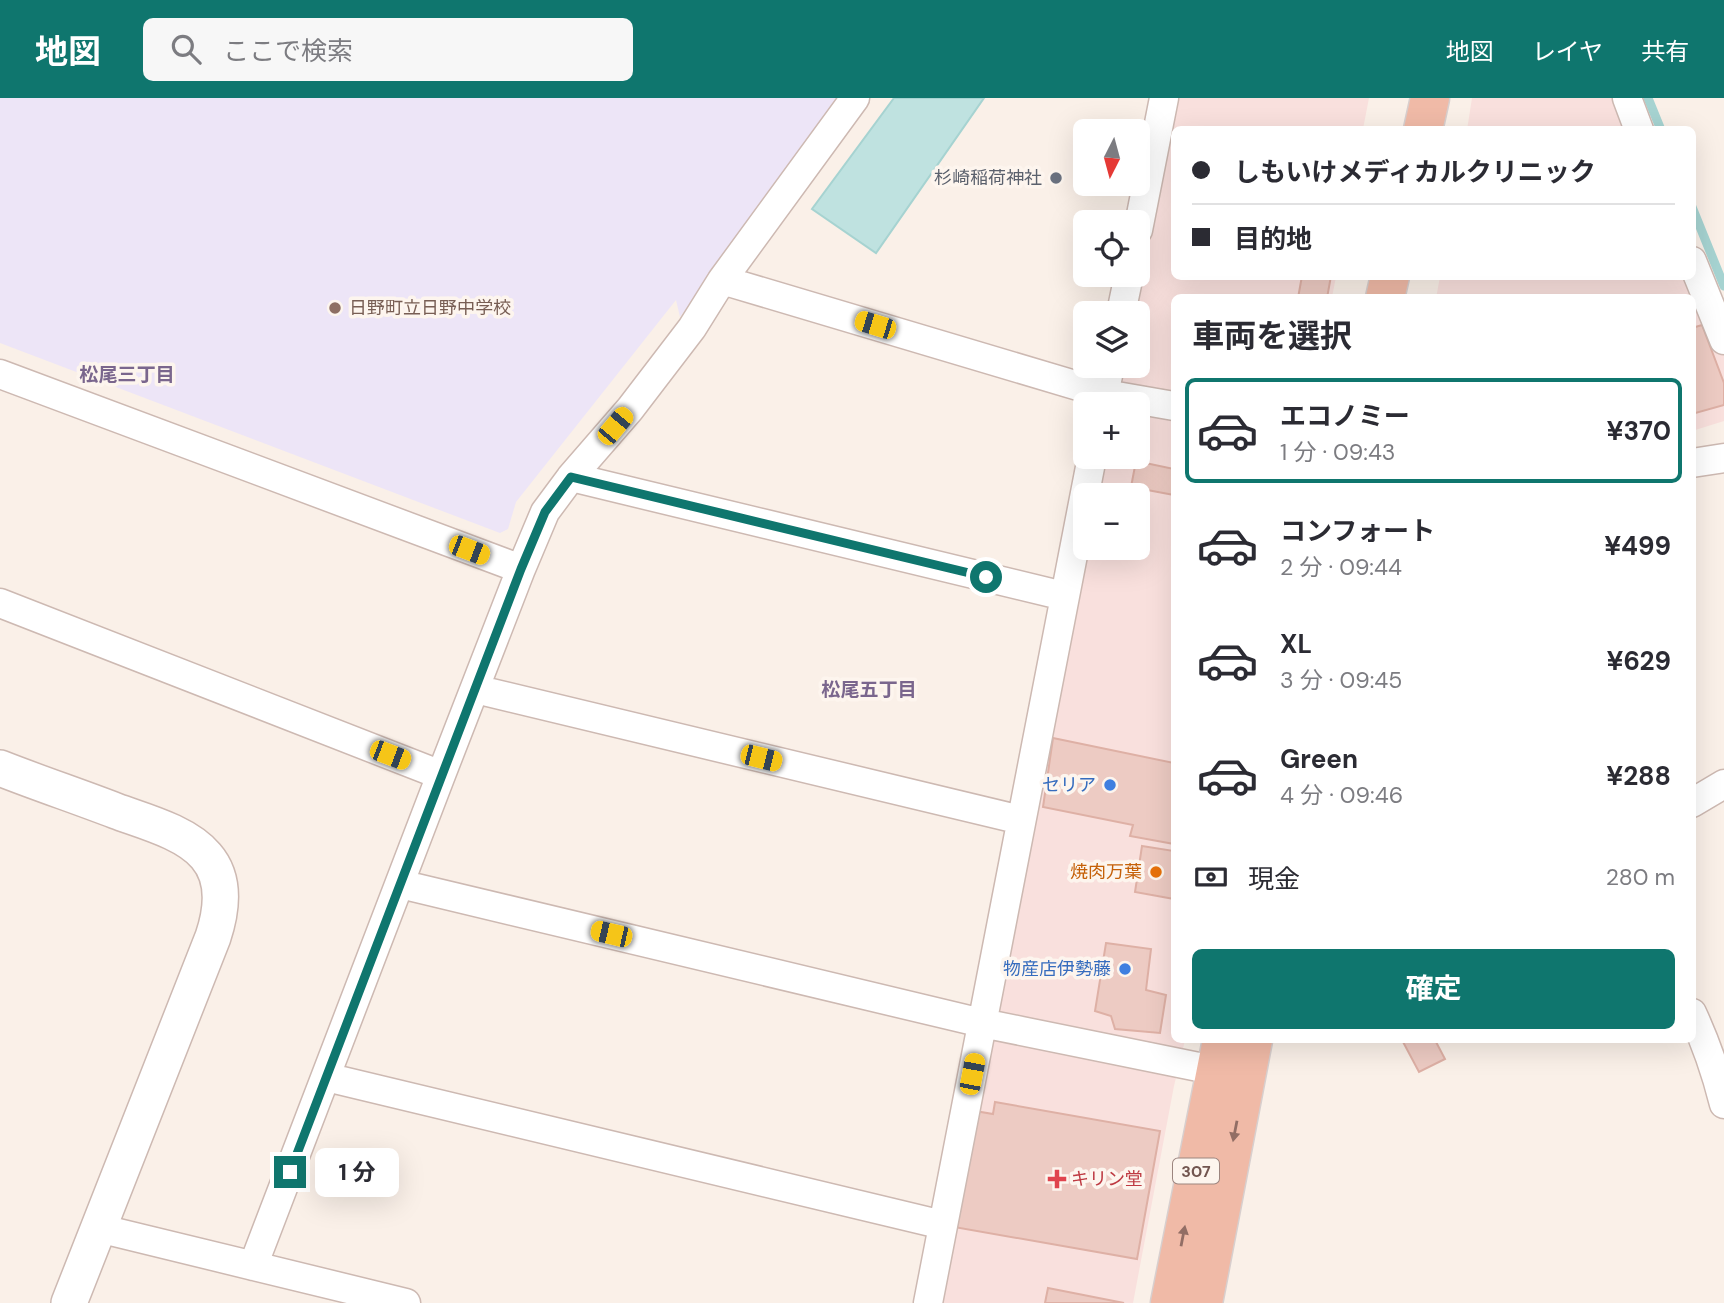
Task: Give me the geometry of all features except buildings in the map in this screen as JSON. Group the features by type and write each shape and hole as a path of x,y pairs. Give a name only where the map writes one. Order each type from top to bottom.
{"highway":[{"path":"1424,126 1430,98"},
{"name":"307","path":"1170,1303 1228,1063 1250,1043"},
{"name":"307","path":"1203,1303 1228,1063"}],"street":[{"path":"253,1266 545,512 692,328 722,280 855,98"},
{"path":"1142,210 1164,98"},
{"path":"1627,98 1638,126"},
{"path":"1696,271 1724,340"},
{"path":"722,280 1082,392"},
{"path":"0,374 521,569"},
{"path":"1150,404 1171,406"},
{"path":"1696,462 1724,458"},
{"path":"928,1303 1090,469"},
{"path":"571,477 1064,596"},
{"path":"0,603 441,775"},
{"path":"475,689 1021,820"},
{"path":"2,776 165,829 191,843 206,855 215,870 221,897 220,917 213,937 69,1303"},
{"path":"1696,801 1724,784"},
{"path":"400,884 982,1023 1228,1063"},
{"path":"1696,1021 1715,1068 1724,1104"},
{"path":"326,1077 943,1225"},
{"path":"98,1228 406,1303"}],"shaded area":[{"name":"日野町立日野中学校","path":"0,98 839,98 680,317 676,300 516,502 508,529 500,533 0,343"},
{"path":"1175,98 1369,98 1364,126 1171,126 1171,280 1335,280 1333,294 1171,294 1171,1043 1184,1043 1133,1303 939,1303 1085,560 1150,560 1150,483 1100,483 1102,469 1150,469 1150,392 1117,392 1120,378 1150,378 1150,301 1134,301 1137,287 1150,287 1150,223"},
{"path":"1472,98 1619,98 1630,126 1468,126"},
{"path":"1439,280 1694,280 1724,354 1724,421 1696,430 1696,294 1437,294"}],"water":[{"path":"894,98 984,98 876,253 812,209"}],"waterway":[{"path":"1648,98 1659,126"},
{"path":"1696,217 1724,286"}],"place":[{"name":"杉崎稲荷神社","path":"1056,178"},
{"name":"日野町立日野中学校","path":"335,308"},
{"name":"セリア","path":"1110,785"},
{"name":"焼肉万葉","path":"1156,872"},
{"name":"物産店伊勢藤","path":"1125,969"},
{"name":"キリン堂","path":"1057,1179"}],"district":[{"name":"松尾三丁目","path":"127,374"},
{"name":"松尾五丁目","path":"869,689"}],"route":[{"path":"290,1172 521,569 545,512 571,477 986,577"}]}
